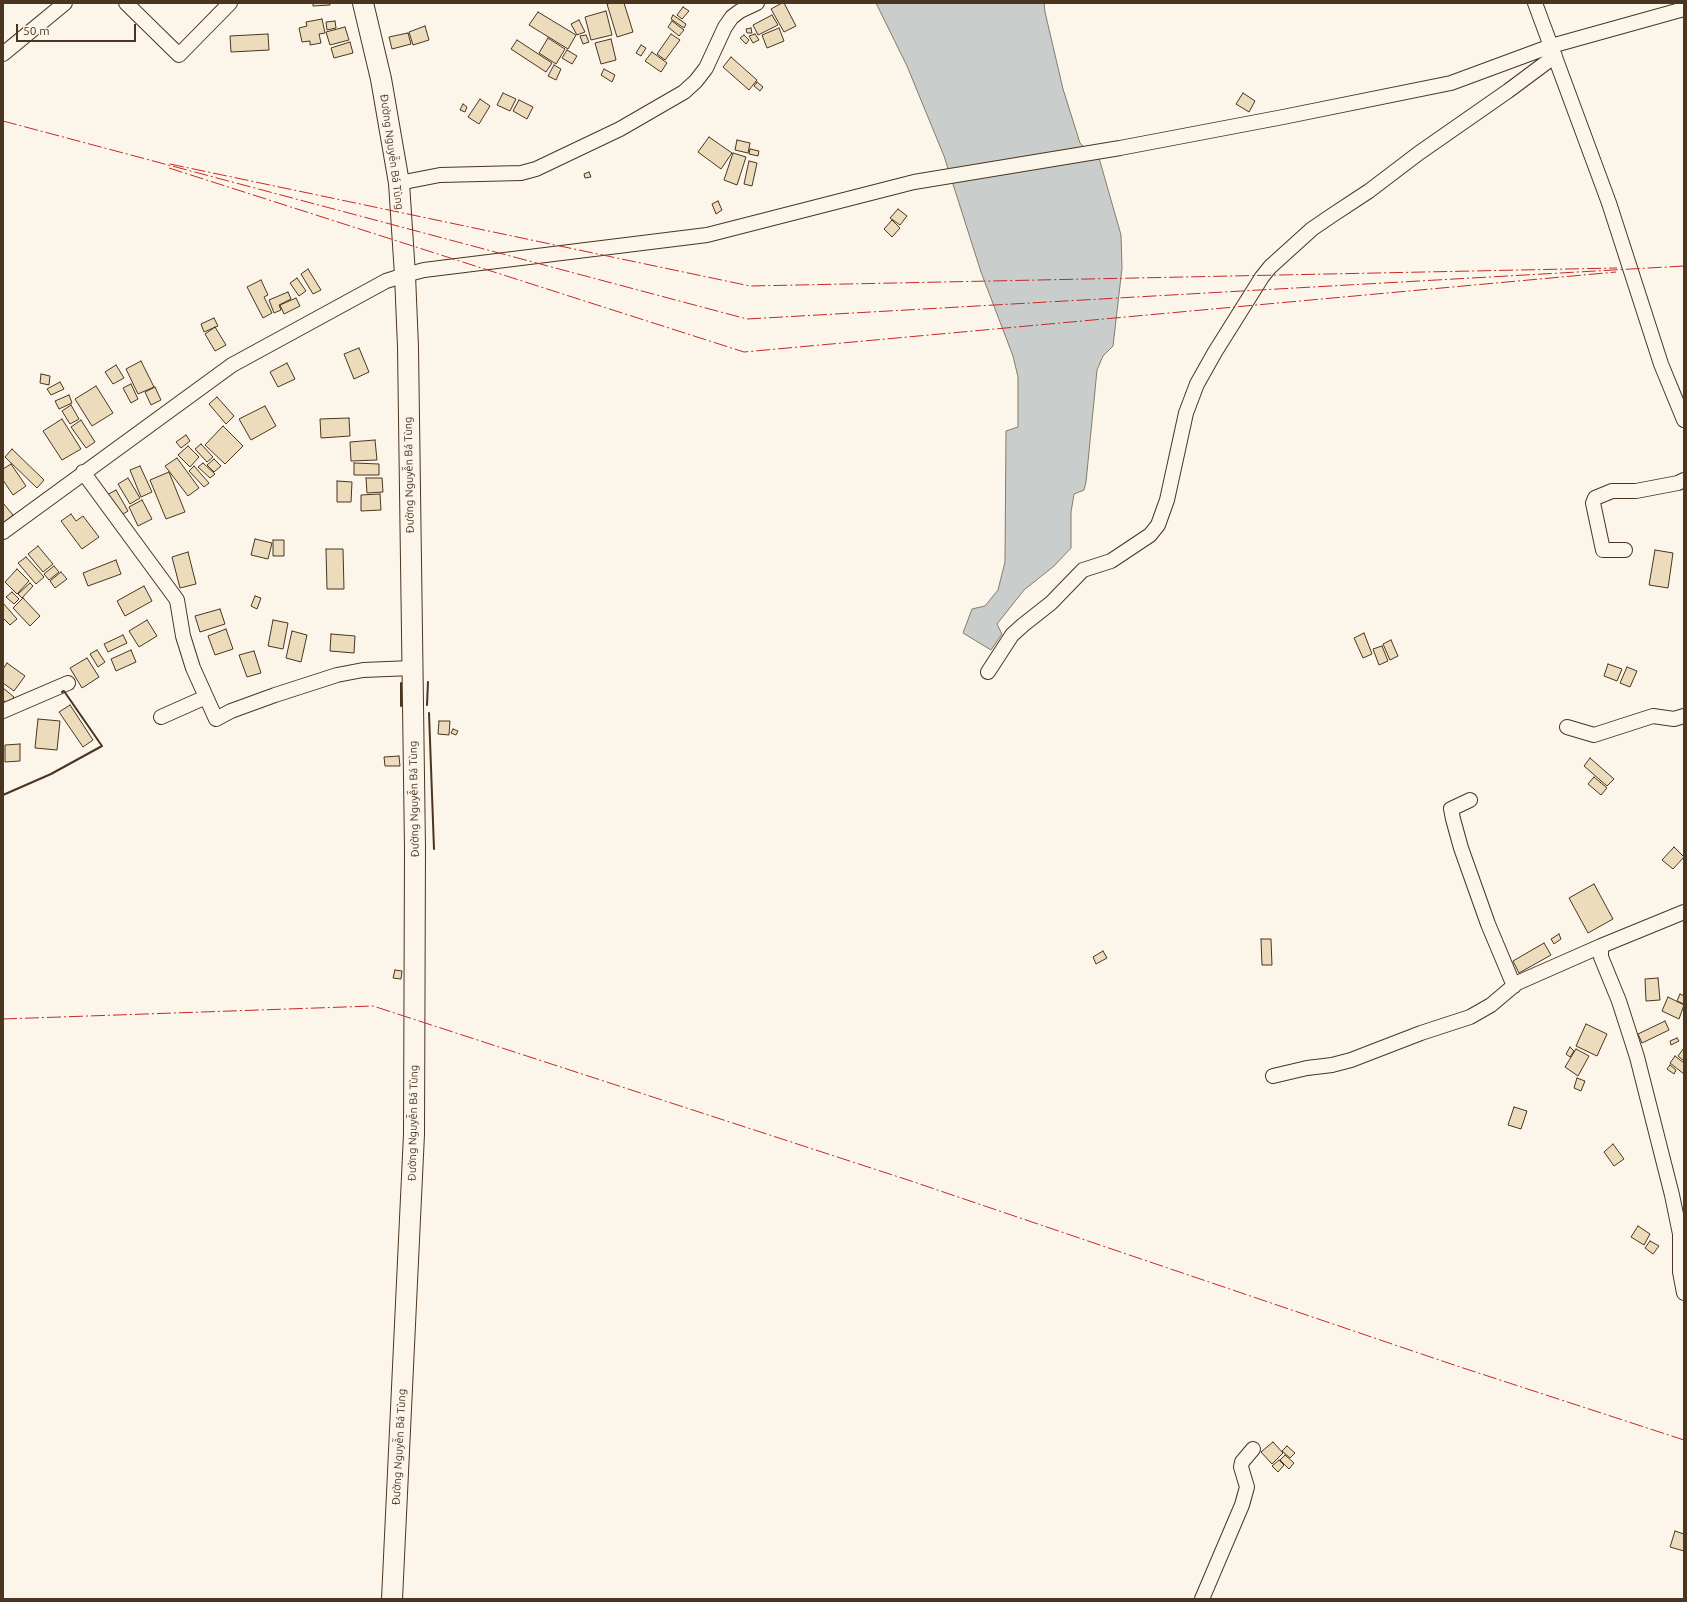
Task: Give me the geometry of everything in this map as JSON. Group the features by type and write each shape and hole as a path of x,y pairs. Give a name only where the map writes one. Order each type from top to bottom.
{"main road":[{"name":"Đường Nguyễn Bá Tùng","path":"362,3 381,79 399,183 408,347 415,848 414,1134 392,1599"}],"street":[{"path":"3,54 65,3"},
{"path":"126,3 179,55 230,3"},
{"path":"399,183 440,175 521,173 536,169 620,129 684,92 692,85 706,68 725,27 732,17 757,3"},
{"path":"1535,3 1609,203 1661,364 1684,420"},
{"path":"3,532 83,472 232,365 386,281 405,275 424,270 707,235 914,182 1120,148 1283,118 1451,83 1553,51 1675,8"},
{"path":"988,672 1012,635 1052,603 1083,570 1111,561 1150,535 1158,525 1167,500 1186,413 1197,384 1215,352 1266,272 1325,220 1347,204 1370,191 1419,153 1508,91 1553,51"},
{"path":"83,472 177,600 183,636 194,668 216,719 231,711 337,675 363,670 412,674"},
{"path":"1625,550 1603,550 1593,503 1595,498 1612,491 1636,491 1672,484 1684,480"},
{"path":"3,711 68,683"},
{"path":"161,717 206,697"},
{"path":"1567,727 1594,735 1653,716 1674,719 1684,716"},
{"path":"1470,800 1451,809 1453,819 1460,848 1488,924 1514,986"},
{"path":"1273,1076 1351,1060 1421,1033 1470,1017 1491,1006 1514,986 1528,978 1600,946 1684,912"},
{"path":"1600,946 1601,957 1619,1001 1637,1057 1672,1195 1680,1234 1680,1272 1684,1293"},
{"path":"1202,1599 1242,1505 1247,1487 1241,1467 1242,1462 1252,1449"}],"shaded area":[{"path":"876,3 1044,3 1063,89 1080,143 1088,151 1099,158 1121,235 1122,268 1113,346 1103,356 1097,370 1086,482 1084,490 1074,494 1071,512 1071,548 1054,566 1024,590 997,624 1002,634 991,650 963,633 972,609 985,606 998,590 1005,562 1006,431 1018,427 1018,377 1013,356 981,272 944,156 907,66"}],"building":[{"path":"313,3 330,3 330,5 313,6"},
{"path":"624,3 633,32 617,37 607,4"},
{"path":"784,3 796,26 784,32 771,9"},
{"path":"683,7 689,11 682,19 677,15"},
{"path":"606,11 612,35 591,40 585,17"},
{"path":"538,12 576,35 568,49 529,25"},
{"path":"673,15 686,24 684,28 671,19"},
{"path":"772,15 778,25 758,35 753,25"},
{"path":"322,19 325,33 319,34 321,43 310,45 310,41 302,42 299,28 307,26 306,22"},
{"path":"579,20 585,32 577,35 571,24"},
{"path":"335,21 336,28 327,30 326,22"},
{"path":"672,21 684,30 679,36 668,27"},
{"path":"425,26 429,40 413,45 409,32"},
{"path":"345,27 349,40 330,45 326,32"},
{"path":"751,28 752,33 747,33 746,29"},
{"path":"779,28 784,41 767,48 762,35"},
{"path":"408,33 411,44 392,49 389,37"},
{"path":"268,34 269,50 231,52 230,36"},
{"path":"671,34 680,40 665,60 657,54"},
{"path":"755,34 759,40 753,43 749,36"},
{"path":"586,35 589,42 583,44 580,36"},
{"path":"744,35 749,40 746,44 740,38"},
{"path":"548,38 565,49 556,64 539,53"},
{"path":"611,39 616,60 601,64 595,43"},
{"path":"517,40 552,63 546,72 511,49"},
{"path":"350,42 353,53 334,58 331,48"},
{"path":"641,45 646,48 641,56 636,53"},
{"path":"567,50 577,56 572,64 562,58"},
{"path":"652,52 667,63 661,72 645,61"},
{"path":"731,57 757,80 749,90 723,67"},
{"path":"554,65 561,69 556,80 548,76"},
{"path":"604,69 615,75 612,82 601,75"},
{"path":"757,82 763,87 760,91 754,86"},
{"path":"503,93 516,99 510,111 497,105"},
{"path":"1243,93 1255,101 1249,112 1236,104"},
{"path":"480,99 490,106 479,124 468,117"},
{"path":"519,100 533,107 527,119 513,111"},
{"path":"463,104 467,107 465,112 460,110"},
{"path":"709,137 732,153 721,169 698,152"},
{"path":"737,140 750,143 748,153 735,150"},
{"path":"750,149 759,151 758,156 749,154"},
{"path":"733,153 746,157 737,185 724,180"},
{"path":"749,161 757,163 752,186 744,184"},
{"path":"589,172 591,177 585,178 584,174"},
{"path":"718,201 722,210 716,214 712,204"},
{"path":"898,209 907,216 900,225 890,218"},
{"path":"892,220 900,228 892,237 884,229"},
{"path":"308,269 321,290 313,294 301,274"},
{"path":"297,278 306,291 299,296 290,283"},
{"path":"261,280 268,295 264,297 272,313 263,318 247,287"},
{"path":"288,292 291,299 279,305 281,310 274,313 269,300"},
{"path":"296,298 300,306 284,314 280,305"},
{"path":"214,318 218,326 204,332 201,324"},
{"path":"215,327 226,345 215,351 205,334"},
{"path":"359,348 369,372 354,379 344,354"},
{"path":"141,361 154,387 138,394 126,369"},
{"path":"287,363 295,379 278,387 270,372"},
{"path":"116,365 124,378 113,384 105,372"},
{"path":"41,374 50,376 49,385 40,383"},
{"path":"60,382 64,389 51,395 47,389"},
{"path":"131,384 138,399 131,403 123,388"},
{"path":"96,386 113,413 92,426 75,399"},
{"path":"155,387 161,400 151,405 145,392"},
{"path":"69,395 72,403 59,409 55,401"},
{"path":"217,397 234,416 226,424 209,404"},
{"path":"71,405 79,419 70,424 62,411"},
{"path":"265,406 276,426 251,440 239,419"},
{"path":"349,418 350,436 321,438 320,419"},
{"path":"62,419 81,449 62,460 43,431"},
{"path":"81,420 95,442 86,448 71,427"},
{"path":"223,426 243,446 225,464 205,445"},
{"path":"186,435 190,441 181,448 176,442"},
{"path":"375,440 377,460 351,461 350,442"},
{"path":"201,444 213,457 207,462 195,449"},
{"path":"188,446 199,457 190,467 178,455"},
{"path":"12,449 44,480 37,488 5,457"},
{"path":"177,458 199,488 188,496 165,466"},
{"path":"214,459 221,466 214,472 207,465"},
{"path":"203,463 215,474 210,478 198,467"},
{"path":"354,463 379,464 379,475 354,475"},
{"path":"11,464 26,486 13,495 3,480 3,469"},
{"path":"140,466 152,492 141,497 130,470"},
{"path":"194,466 209,483 204,487 189,471"},
{"path":"169,472 185,512 166,519 150,480"},
{"path":"128,478 140,498 130,504 118,484"},
{"path":"366,478 382,478 383,492 367,493"},
{"path":"337,481 352,482 351,502 337,502"},
{"path":"116,490 128,511 118,517 105,496"},
{"path":"380,494 381,510 361,511 361,495"},
{"path":"142,500 152,519 138,526 129,507"},
{"path":"3,503 13,515 3,523"},
{"path":"71,514 76,521 83,516 99,537 82,549 61,521"},
{"path":"255,539 272,543 268,559 251,555"},
{"path":"273,540 284,540 284,556 273,556"},
{"path":"38,546 53,564 43,572 28,554"},
{"path":"326,549 343,549 344,589 327,589"},
{"path":"1655,550 1673,553 1668,588 1649,585"},
{"path":"188,552 196,584 180,588 172,557"},
{"path":"26,557 44,577 36,584 18,563"},
{"path":"116,560 121,574 88,586 83,573"},
{"path":"54,566 59,572 49,580 44,574"},
{"path":"17,569 29,581 17,594 5,582"},
{"path":"61,572 67,579 55,588 50,581"},
{"path":"30,583 33,586 22,598 18,594"},
{"path":"144,586 152,601 125,616 117,601"},
{"path":"12,592 19,599 14,604 6,597"},
{"path":"255,596 261,598 257,609 251,606"},
{"path":"23,598 40,616 30,626 13,608"},
{"path":"3,603 17,619 10,625 3,618"},
{"path":"220,609 225,624 200,632 195,616"},
{"path":"147,620 157,636 139,647 129,631"},
{"path":"273,620 288,623 283,649 268,646"},
{"path":"226,629 233,649 215,655 208,636"},
{"path":"292,631 307,635 301,662 286,658"},
{"path":"1364,633 1372,654 1363,658 1354,638"},
{"path":"331,634 355,636 354,653 330,651"},
{"path":"123,635 127,643 108,652 104,644"},
{"path":"1391,640 1398,656 1390,660 1383,644"},
{"path":"1382,646 1388,661 1379,665 1373,649"},
{"path":"97,650 105,662 98,667 90,654"},
{"path":"131,650 136,662 116,671 111,659"},
{"path":"254,651 261,673 247,677 239,655"},
{"path":"87,658 99,677 82,688 70,668"},
{"path":"7,663 25,676 14,691 3,683 3,669"},
{"path":"1608,664 1622,669 1617,681 1604,676"},
{"path":"1627,667 1637,671 1630,687 1620,683"},
{"path":"3,688 14,697 8,704 3,700"},
{"path":"70,705 93,740 83,747 59,712"},
{"path":"38,719 60,721 57,750 35,748"},
{"path":"439,721 450,721 449,735 438,734"},
{"path":"453,729 458,731 456,735 451,733"},
{"path":"20,744 20,761 5,762 5,745"},
{"path":"399,756 400,766 385,766 384,757"},
{"path":"1590,758 1614,779 1607,786 1584,766"},
{"path":"1594,777 1607,788 1601,795 1588,784"},
{"path":"1674,847 1684,857 1673,869 1662,860"},
{"path":"1594,884 1613,919 1588,933 1569,898"},
{"path":"1559,934 1561,939 1554,944 1551,939"},
{"path":"1261,939 1271,939 1272,965 1262,965"},
{"path":"1544,943 1551,955 1519,973 1513,961"},
{"path":"1103,951 1107,958 1096,964 1093,957"},
{"path":"395,970 402,971 401,979 393,978"},
{"path":"1658,978 1660,1000 1646,1001 1645,979"},
{"path":"1680,994 1684,996 1684,1004 1677,1001"},
{"path":"1668,997 1684,1005 1679,1019 1662,1011"},
{"path":"1665,1021 1669,1030 1642,1043 1638,1034"},
{"path":"1586,1024 1607,1034 1597,1056 1576,1046"},
{"path":"1677,1038 1679,1041 1671,1045 1670,1041"},
{"path":"1570,1047 1574,1051 1570,1057 1566,1054"},
{"path":"1684,1048 1684,1061 1678,1056"},
{"path":"1576,1049 1589,1056 1578,1076 1565,1067"},
{"path":"1675,1056 1684,1063 1684,1074 1670,1063"},
{"path":"1670,1065 1676,1070 1674,1074 1667,1069"},
{"path":"1577,1078 1585,1081 1581,1091 1574,1088"},
{"path":"1514,1107 1527,1111 1521,1129 1508,1125"},
{"path":"1613,1144 1624,1159 1614,1166 1604,1152"},
{"path":"1638,1226 1650,1234 1644,1245 1631,1237"},
{"path":"1650,1241 1659,1246 1653,1254 1645,1248"},
{"path":"1273,1442 1283,1453 1272,1464 1261,1452"},
{"path":"1287,1446 1295,1453 1290,1458 1282,1451"},
{"path":"1285,1455 1294,1463 1289,1469 1280,1460"},
{"path":"1279,1460 1284,1465 1278,1472 1272,1466"},
{"path":"1675,1531 1684,1534 1684,1551 1670,1547"}],"wall":[{"path":"427,705 428,682"},
{"path":"401,683 401,706"},
{"path":"3,795 51,774 102,746 64,691 62,692"},
{"path":"429,713 434,849"}],"power":[{"path":"3,121 747,319 1684,266"},
{"path":"170,164 750,286 1617,268"},
{"path":"169,168 744,352 1616,272"},
{"path":"3,1019 373,1006 908,1180 1457,1366 1684,1440"}]}
